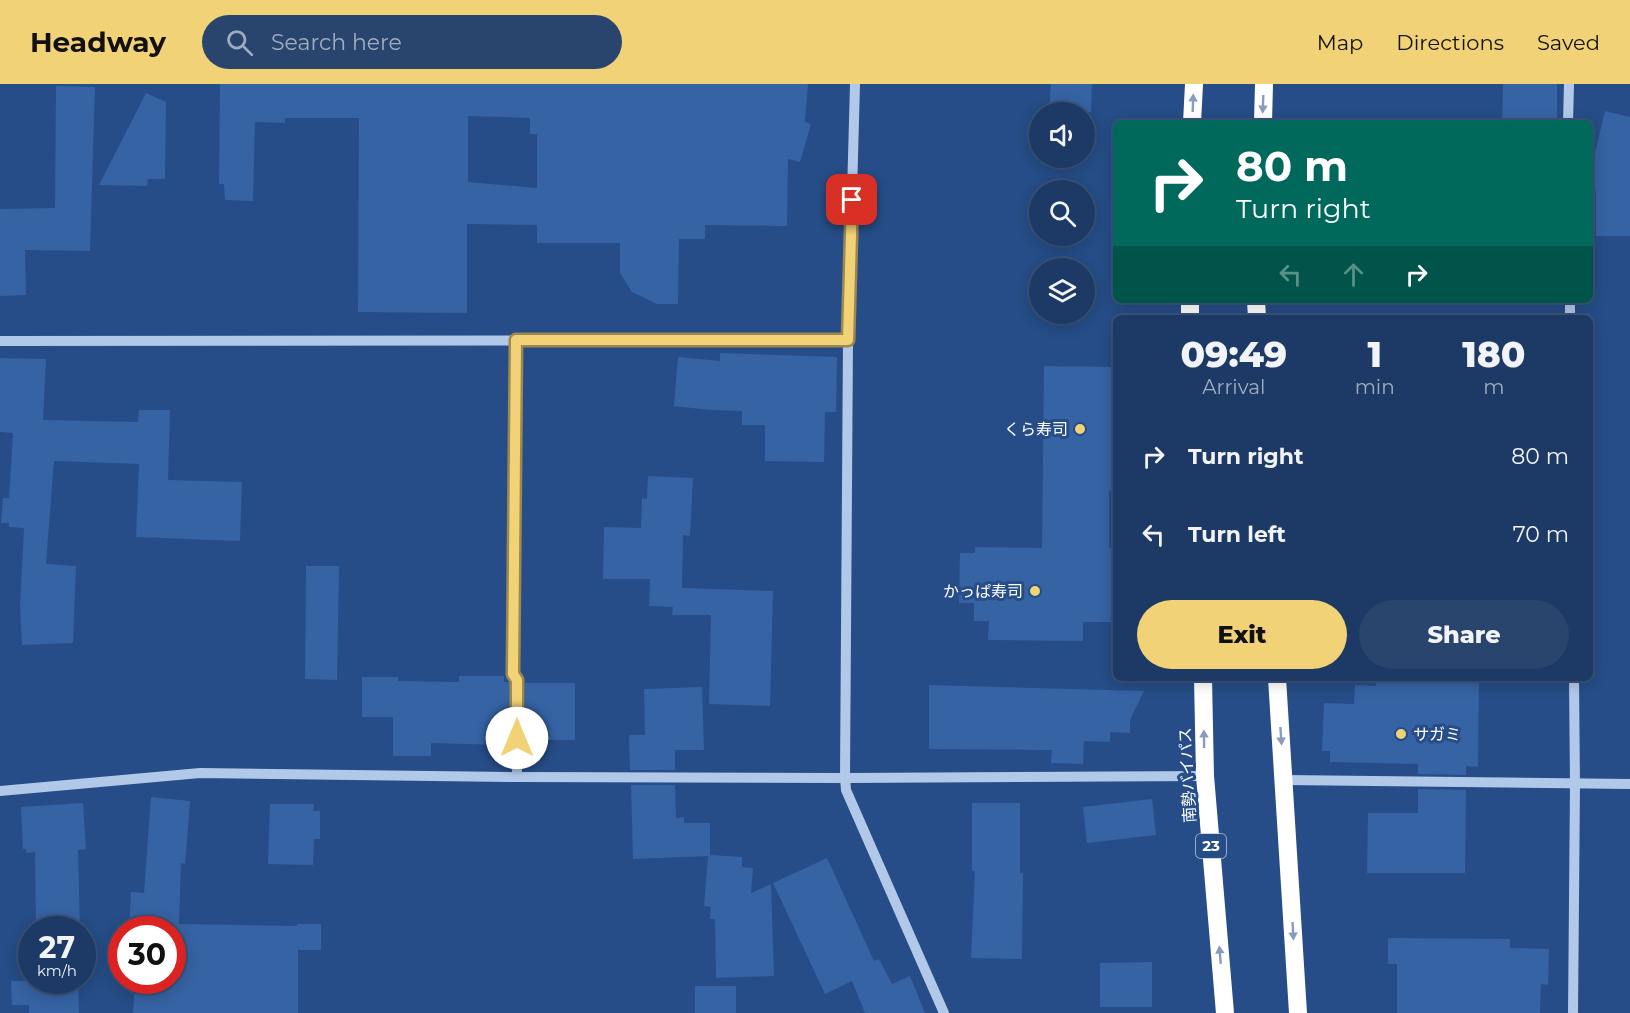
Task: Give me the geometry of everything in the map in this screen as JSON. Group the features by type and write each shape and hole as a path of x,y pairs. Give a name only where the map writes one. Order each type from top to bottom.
{"highway":[{"path":"1192,120 1194,84"},
{"path":"1263,120 1264,84"},
{"name":"南勢バイパス","path":"1203,681 1205,776 1225,1013"},
{"path":"1277,681 1298,1013"}],"street":[{"path":"855,84 848,340 846,790 944,1013"},
{"path":"1568,120 1569,84"},
{"path":"516,340 513,674 517,680 517,777"},
{"path":"0,341 848,340"},
{"path":"1573,1013 1574,681"},
{"path":"0,791 200,772 517,777 1205,776"},
{"path":"1285,780 1630,784"}],"building":[{"path":"220,84 808,84 805,122 811,124 800,162 788,159 787,226 705,225 705,239 679,239 678,304 657,304 632,292 620,273 620,243 537,243 537,225 467,224 467,313 358,312 359,118 285,118 285,123 255,122 253,201 225,200 224,184 219,184","holes":["468,116 530,118 530,134 537,134 537,188 468,182"]},
{"path":"1051,84 1092,84 1091,102 1050,102"},
{"path":"1503,84 1557,84 1557,120 1502,120"},
{"path":"56,86 95,87 90,251 25,250 26,295 0,296 0,209 55,208"},
{"path":"146,93 166,102 165,179 148,179 147,186 99,185"},
{"path":"1605,111 1630,117 1630,236 1596,236 1596,191 1593,191 1593,161"},
{"path":"720,353 837,357 836,412 825,412 824,462 765,461 765,425 742,425 742,411 674,406 678,357 720,361"},
{"path":"0,358 46,359 43,420 138,422 139,410 170,410 168,480 242,482 240,541 136,537 139,464 54,461 46,564 76,566 73,643 22,645 20,607 24,528 9,527 9,523 1,523 3,498 9,498 13,433 0,432"},
{"path":"1044,366 1113,367 1113,492 1109,491 1109,548 1113,548 1113,622 1083,622 1083,641 988,640 989,621 974,621 974,603 959,603 960,553 975,553 975,547 1042,548"},
{"path":"648,476 693,478 690,536 683,535 682,588 773,591 770,706 709,704 711,615 672,615 673,607 649,606 650,579 603,579 604,527 641,528 642,498 647,499"},
{"path":"306,566 339,566 337,680 305,679"},
{"path":"459,676 504,676 504,682 510,682 510,740 502,740 502,745 431,743 431,756 393,756 393,717 362,717 362,677 398,677 398,681 459,682"},
{"name":"サガミ","path":"1376,681 1479,681 1478,767 1466,766 1466,775 1418,774 1418,764 1330,762 1330,751 1322,751 1324,703 1354,704 1355,685 1376,686"},
{"path":"525,683 575,683 575,740 525,740"},
{"path":"929,685 1144,691 1130,720 1130,733 1110,732 1110,742 1084,741 1083,764 1051,763 1052,750 929,749"},
{"path":"702,687 704,750 675,750 675,770 630,770 629,735 645,735 644,689"},
{"path":"631,785 675,785 676,818 684,817 684,823 710,823 710,855 742,857 742,867 753,868 751,893 771,884 774,976 716,978 715,919 710,919 711,907 704,906 708,856 633,859"},
{"path":"1418,789 1466,790 1465,873 1367,873 1368,813 1418,813"},
{"path":"151,797 190,801 185,864 181,863 179,916 130,916 131,892 144,893"},
{"path":"1152,799 1156,835 1087,843 1083,807"},
{"path":"83,803 86,849 78,850 80,916 36,916 35,852 26,853 26,849 23,849 21,807"},
{"path":"972,803 1020,803 1020,873 1023,873 1022,959 971,958 975,871 972,871"},
{"path":"270,804 314,804 313,811 320,811 320,839 314,839 313,865 268,864"},
{"path":"827,858 874,961 879,959 892,984 910,976 925,1013 865,1013 852,981 825,994 773,883"},
{"path":"186,924 297,926 297,924 321,924 321,950 298,950 298,1013 133,1013 134,994 186,994"},
{"path":"1388,938 1510,939 1510,948 1549,949 1548,985 1541,984 1540,1013 1397,1013 1397,964 1388,964"},
{"path":"1152,962 1152,1007 1100,1007 1100,963"},
{"path":"11,981 18,981 18,994 78,994 79,1013 29,1013 29,1005 12,1005"},
{"path":"695,986 736,986 736,1013 695,1013"}],"place":[{"name":"くら寿司","path":"1080,429"},
{"name":"かっぱ寿司","path":"1035,591"},
{"name":"サガミ","path":"1401,734"}],"route":[{"path":"517,738 517,680 513,674 516,340 848,340 852,200"}]}
